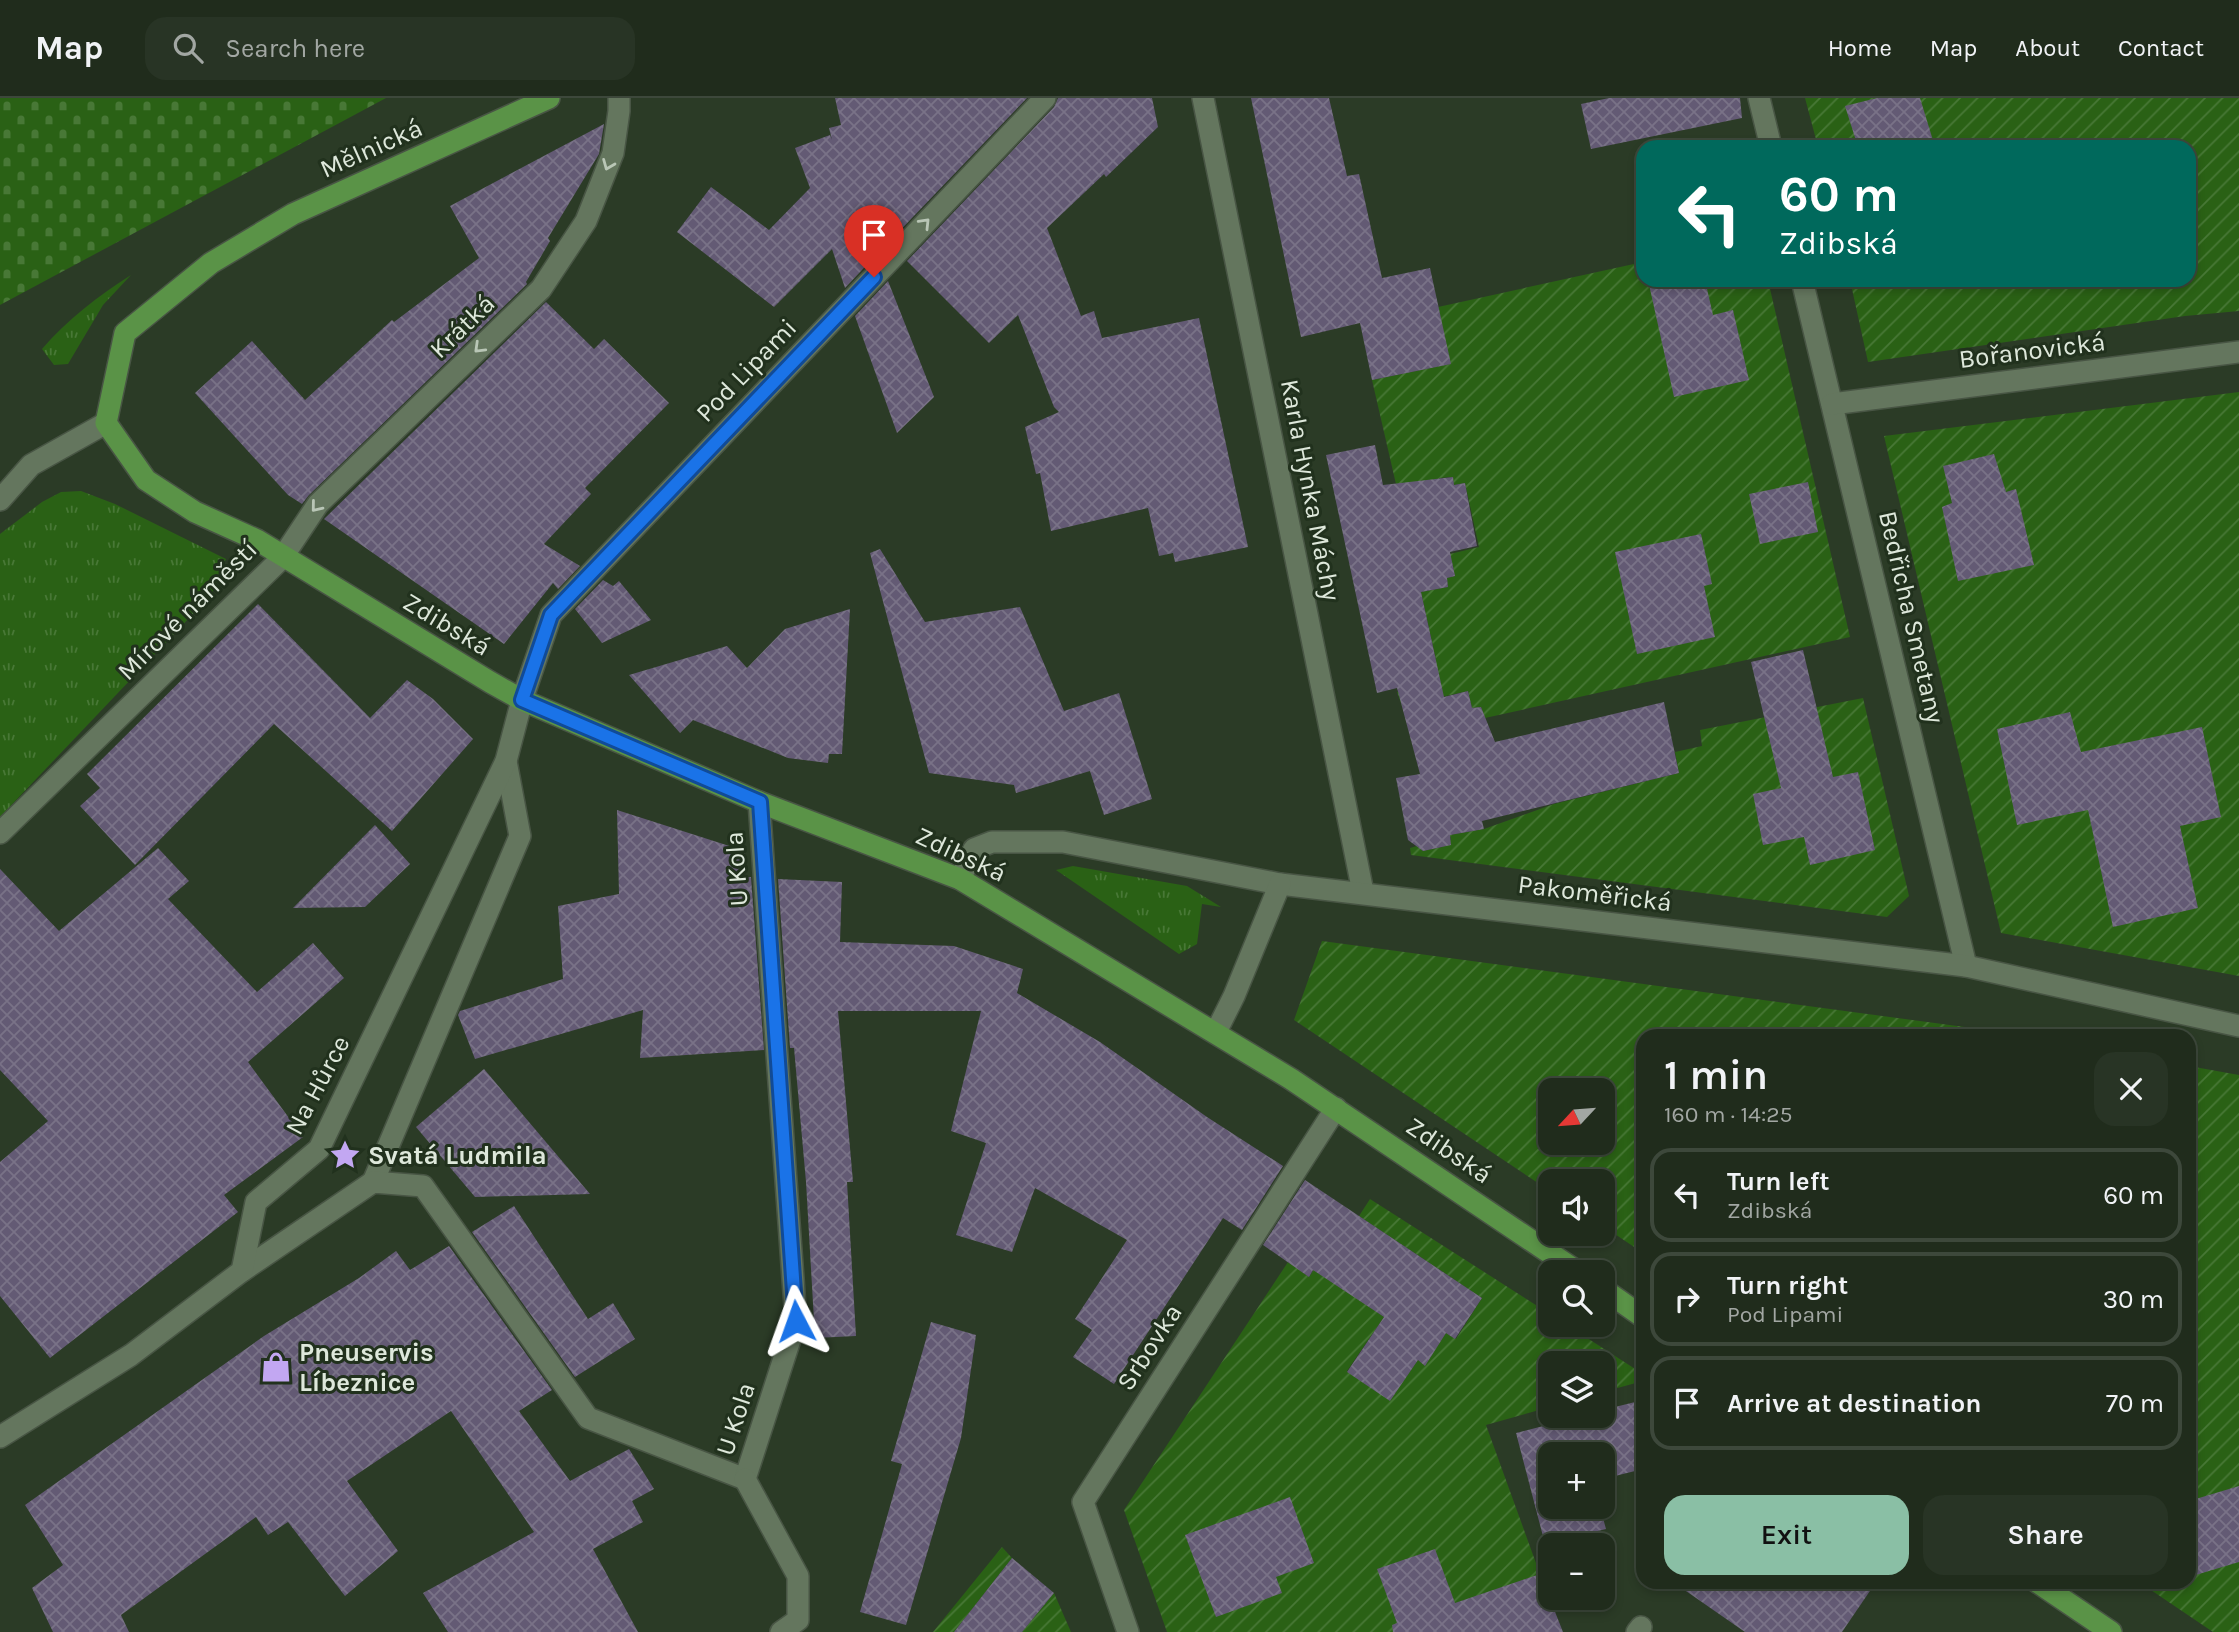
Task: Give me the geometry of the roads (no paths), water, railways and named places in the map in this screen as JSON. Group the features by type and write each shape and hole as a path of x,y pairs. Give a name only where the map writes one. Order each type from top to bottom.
{"main road":[{"name":"Mělnická","path":"106,423 125,333 211,263 293,214 549,98"},
{"name":"Mírové náměstí","path":"106,423 146,480 195,512 257,541 282,558"},
{"name":"Zdibská","path":"282,558 522,700 760,802 960,879 1216,1032 1336,1108 1560,1260"},
{"path":"1615,1297 1636,1312"},
{"path":"2046,1589 2111,1632"}],"street":[{"name":"Krátká","path":"282,558 318,504 541,289 586,221 613,153 619,98"},
{"name":"Pod Lipami","path":"522,700 551,615 1045,98"},
{"name":"Karla Hynka Máchy","path":"1203,98 1363,892"},
{"path":"1759,98 1769,140"},
{"name":"Bedřicha Smetany","path":"1804,287 1966,966"},
{"name":"Bořanovická","path":"1832,404 2239,352"},
{"path":"0,500 31,465 106,423"},
{"name":"Mírové náměstí","path":"0,833 282,558"},
{"name":"Na Hůrce","path":"242,1270 256,1202 319,1149 506,761 522,700"},
{"name":"Na Hůrce","path":"373,1182 520,836 506,761"},
{"name":"U Kola","path":"373,1182 423,1186 588,1418 745,1479 796,1321 760,802"},
{"name":"Pakoměřická","path":"960,879 974,849 992,842 1063,842 1280,884 1966,966 2239,1026"},
{"path":"1216,1032 1234,996 1280,884"},
{"name":"Srbovka","path":"1128,1632 1083,1502 1336,1108"},
{"path":"0,1437 131,1355 242,1270 373,1182"},
{"path":"745,1479 798,1576 798,1620 781,1632"}],"place":[{"name":"Svatá Ludmila","path":"345,1155"},
{"name":"Pneuservis Líbeznice","path":"276,1367"}]}
